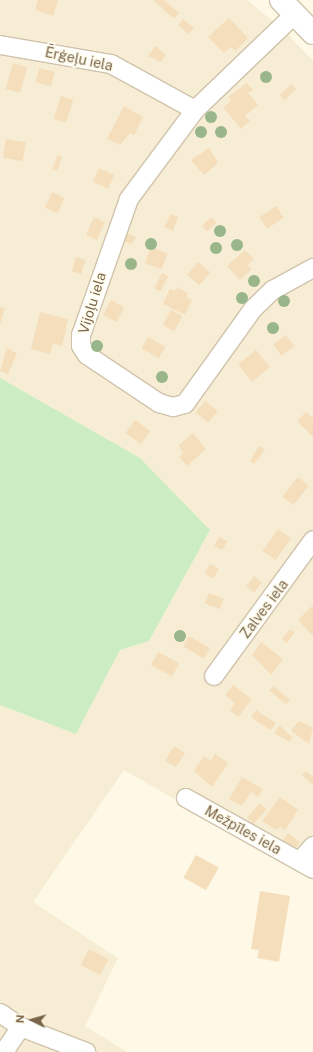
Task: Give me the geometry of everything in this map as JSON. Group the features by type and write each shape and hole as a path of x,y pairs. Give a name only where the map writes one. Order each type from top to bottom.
{"street":[{"path":"288,7 313,33"},
{"name":"Vijoļu iela","path":"288,7 195,110 129,199 81,335 81,346 87,354 159,403 173,407 185,404 253,309 273,290 313,268"},
{"name":"Ērģeļu iela","path":"0,45 111,64 195,110"},
{"name":"Zalves iela","path":"214,676 313,540"},
{"name":"Mežpīles iela","path":"186,798 306,865 313,846"},
{"path":"0,1013 21,1027 86,1052"},
{"path":"4,1052 21,1027"}],"shaded area":[{"path":"0,0 247,0 283,29 313,61 313,880 124,770 33,902 118,958 85,1026 127,1052 0,1052 0,705 76,734 120,650 149,641 210,530 140,458 0,378"}],"green space":[{"path":"0,378 140,458 210,530 149,641 120,650 76,734 0,705"}],"building":[{"path":"38,0 58,0 53,16 35,10"},
{"path":"153,0 164,0 179,13 174,19"},
{"path":"229,18 248,38 235,51 231,47 224,53 208,37"},
{"path":"183,19 194,28 189,34 178,25"},
{"path":"155,46 166,54 161,62 148,56"},
{"path":"13,63 27,67 20,93 6,89"},
{"path":"39,68 55,72 51,86 35,83"},
{"path":"247,83 253,90 248,93 258,105 245,116 250,121 241,129 223,107 231,101 228,97"},
{"path":"291,84 296,89 285,100 280,95"},
{"path":"61,96 73,100 66,123 54,119"},
{"path":"124,106 143,117 134,135 130,133 120,145 107,139"},
{"path":"6,139 26,142 23,161 3,158"},
{"path":"209,148 218,163 204,175 191,160"},
{"path":"58,155 62,157 57,171 52,169"},
{"path":"99,168 114,175 108,189 93,182"},
{"path":"52,192 65,198 58,213 45,207"},
{"path":"276,206 284,218 267,229 259,217"},
{"path":"171,214 178,217 173,231 164,227"},
{"path":"94,217 105,222 97,240 86,235"},
{"path":"211,217 217,223 207,232 202,226"},
{"path":"127,233 136,237 132,244 124,241"},
{"path":"151,247 168,254 161,270 145,263"},
{"path":"245,250 254,259 247,265 252,269 240,280 227,266"},
{"path":"76,257 86,260 81,274 72,271"},
{"path":"198,262 210,272 199,285 187,275"},
{"path":"162,273 168,276 161,291 154,288"},
{"path":"177,287 188,293 186,297 192,300 185,315 163,304 170,289 175,291"},
{"path":"111,300 124,307 116,322 103,315"},
{"path":"0,307 5,308 0,325"},
{"path":"171,310 182,316 174,331 163,325"},
{"path":"40,312 68,319 62,346 53,344 50,354 31,349"},
{"path":"286,335 294,346 281,356 273,344"},
{"path":"148,337 165,347 159,358 142,348"},
{"path":"7,348 17,353 8,374 0,371"},
{"path":"256,350 270,367 252,382 238,364"},
{"path":"205,401 218,411 208,423 196,413"},
{"path":"306,412 313,418 313,437 297,421"},
{"path":"135,420 150,431 141,444 126,433"},
{"path":"193,433 206,449 187,466 179,457 183,454 179,445"},
{"path":"259,446 265,450 254,464 250,461"},
{"path":"298,477 309,486 293,505 282,496"},
{"path":"278,529 291,538 276,560 263,551"},
{"path":"219,537 227,541 222,550 214,546"},
{"path":"210,564 219,569 213,578 205,574"},
{"path":"254,576 262,582 254,592 246,586"},
{"path":"209,593 224,599 220,609 205,603"},
{"path":"313,605 313,636 298,620"},
{"path":"290,629 295,633 286,643 282,639"},
{"path":"189,636 210,648 204,658 183,646"},
{"path":"261,642 283,659 271,675 252,655"},
{"path":"158,652 179,663 172,677 151,665"},
{"path":"233,685 252,699 238,717 230,710 235,703 225,695"},
{"path":"273,686 290,700 286,705 269,691"},
{"path":"256,710 276,723 271,731 251,718"},
{"path":"299,721 313,728 309,744 291,731"},
{"path":"279,725 292,737 290,742 274,733"},
{"path":"174,746 185,753 176,767 165,760"},
{"path":"215,754 228,763 212,787 194,771 204,756 211,761"},
{"path":"306,771 313,777 313,785 302,775"},
{"path":"242,777 263,789 258,797 251,792 242,806 229,799"},
{"path":"280,797 298,810 285,830 280,827 277,830 262,821"},
{"path":"260,803 267,809 254,824 247,818"},
{"path":"288,833 300,842 295,849 283,840"},
{"path":"196,855 219,868 206,890 183,878"},
{"path":"260,891 290,896 279,962 257,958 259,950 251,949"},
{"path":"89,949 109,959 100,975 81,965"}]}
